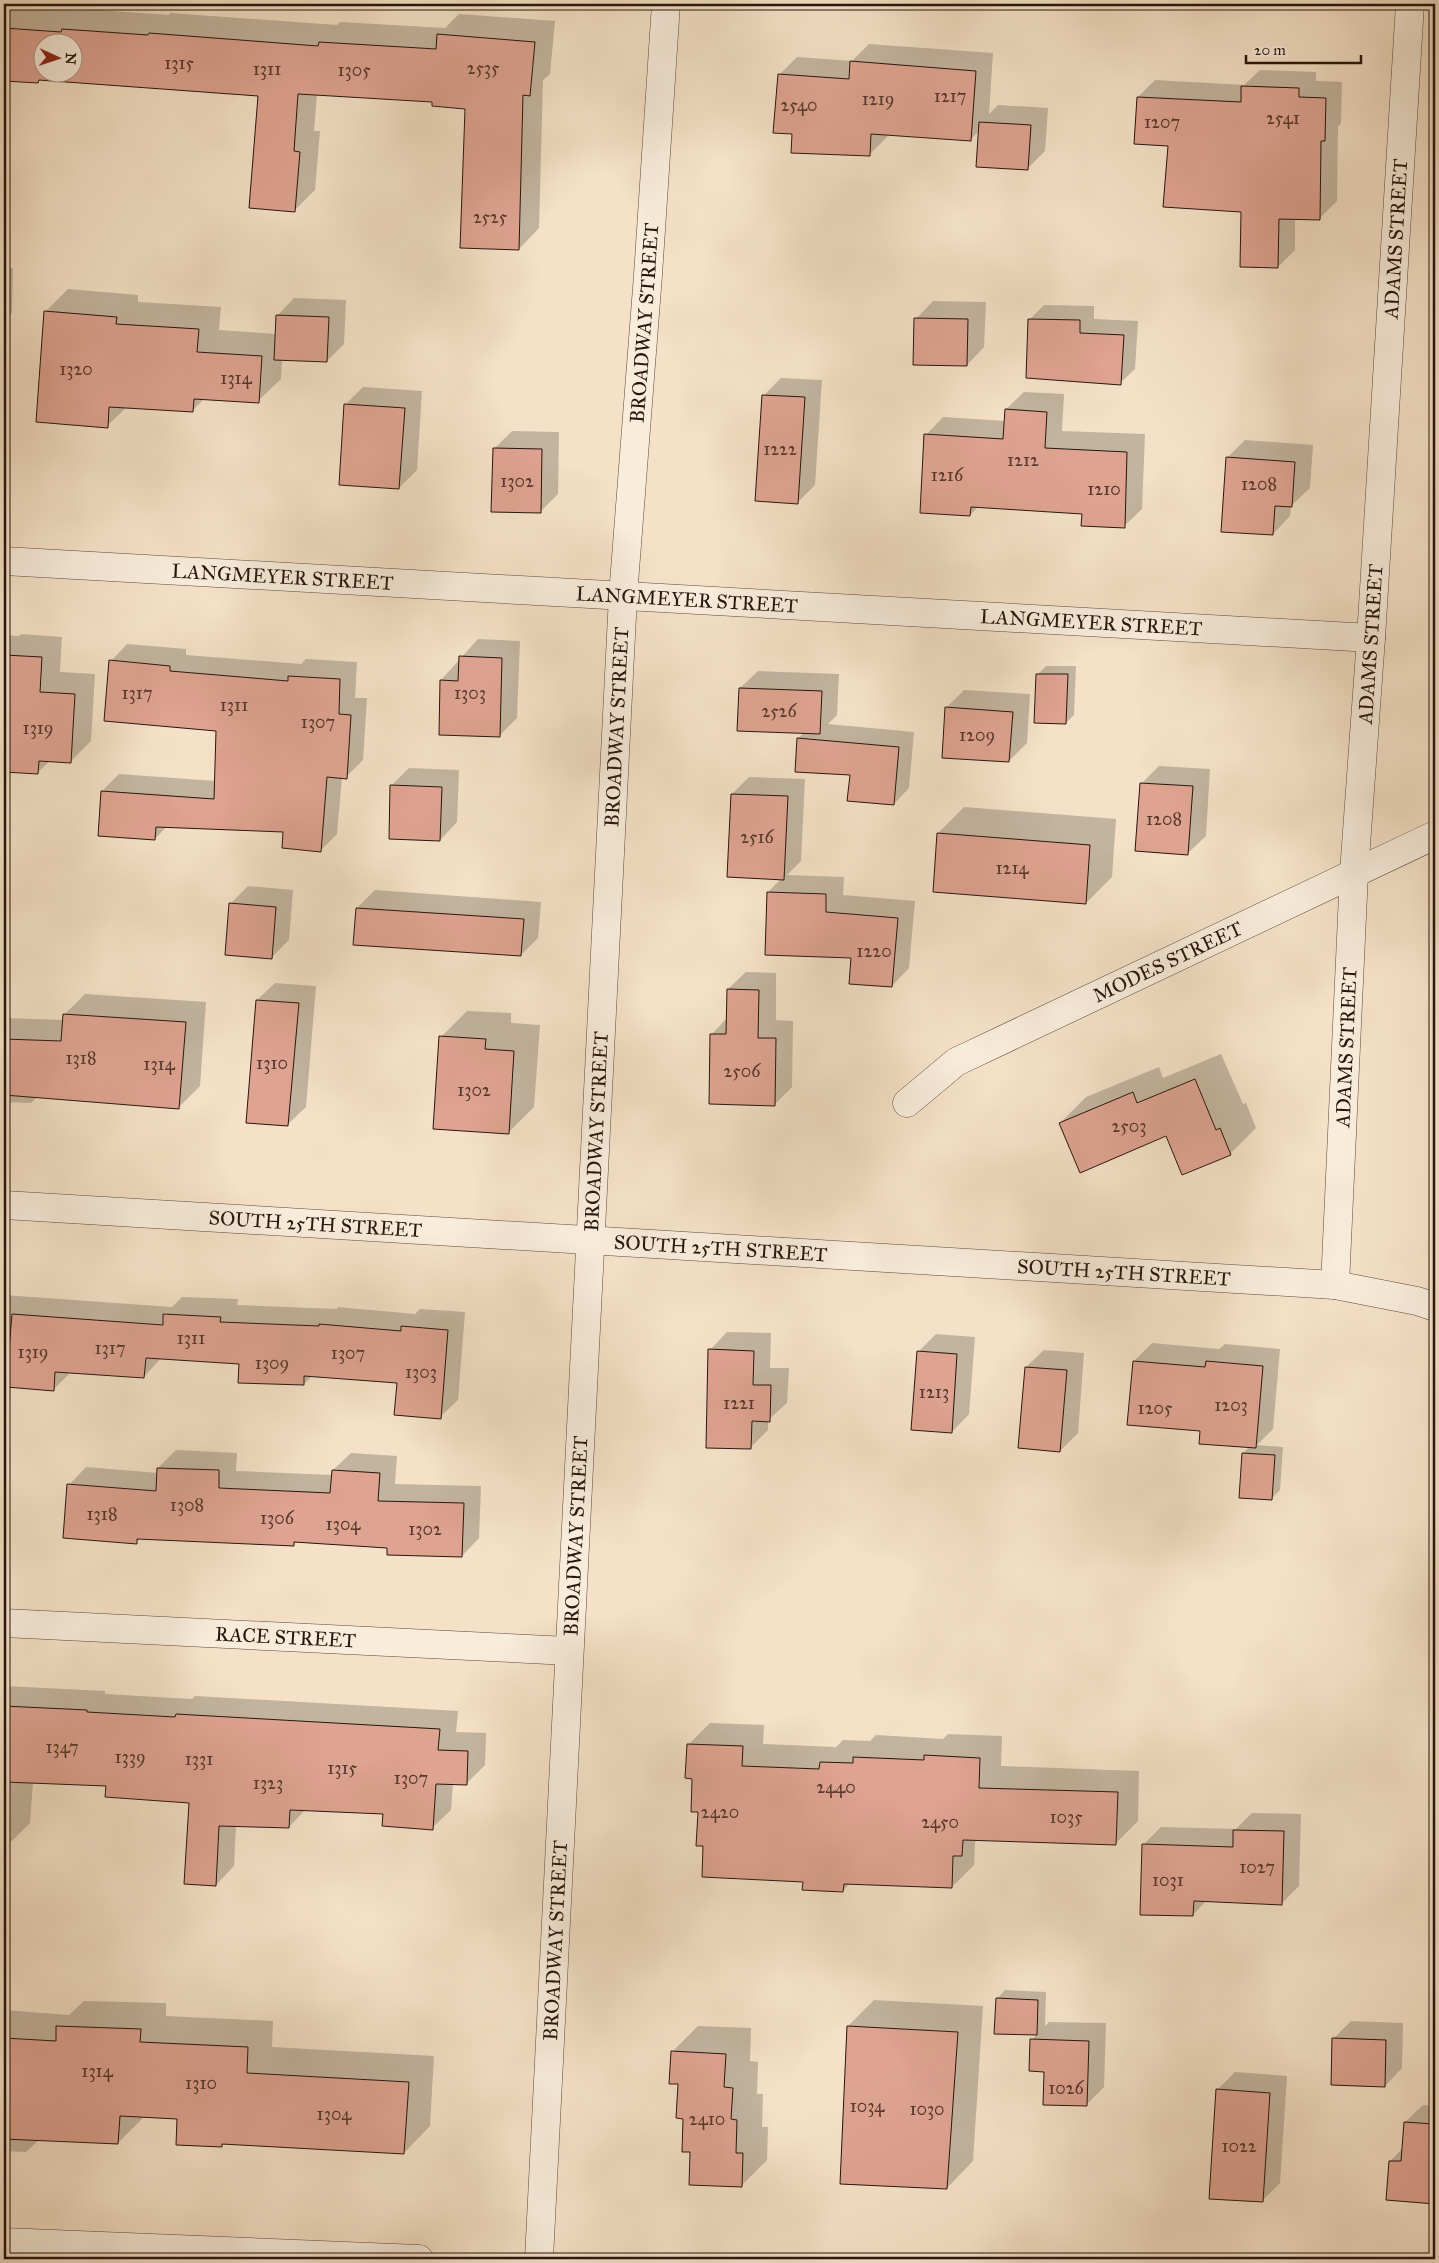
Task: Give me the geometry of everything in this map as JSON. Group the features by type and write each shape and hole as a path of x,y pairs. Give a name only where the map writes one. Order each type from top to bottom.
{"street":[{"name":"BROADWAY STREET","path":"539,2259 623,596 648,275 666,4"},
{"name":"ADAMS STREET","path":"1335,1285 1354,873 1371,638 1410,4"},
{"name":"LANGMEYER STREET","path":"4,561 1371,638"},
{"name":"MODES STREET","path":"907,1104 956,1062 1435,835"},
{"name":"SOUTH 25TH STREET","path":"4,1205 1335,1285 1417,1301 1435,1307"},
{"name":"RACE STREET","path":"4,1622 569,1651"},
{"path":"4,2242 419,2259"}],"building":[{"path":"4,28 61,32 32,32 32,82 38,83 4,81"},
{"path":"62,29 148,35 149,33 318,46 319,42 436,49 437,34 535,42 530,96 523,95 519,250 460,248 465,109 432,106 432,102 298,94 294,151 300,152 295,212 249,208 258,96 66,82 82,82 82,32 61,32"},
{"path":"850,61 976,71 971,141 871,134 870,156 791,153 792,134 773,133 778,74 849,79"},
{"path":"1241,86 1299,88 1299,97 1326,98 1325,141 1321,141 1320,220 1279,219 1278,268 1240,267 1241,212 1163,207 1168,146 1134,144 1137,97 1241,102"},
{"path":"979,122 1031,125 1028,170 976,167"},
{"path":"44,311 117,317 116,324 199,329 197,352 262,356 259,403 194,399 193,412 109,407 108,428 36,422"},
{"path":"276,315 329,317 327,362 274,360"},
{"path":"914,318 968,319 967,366 913,365"},
{"path":"1028,319 1080,320 1080,333 1124,335 1121,385 1026,378"},
{"path":"762,395 805,397 798,504 755,501"},
{"path":"344,404 405,408 399,489 339,485"},
{"path":"1005,409 1047,412 1045,448 1127,452 1125,528 1081,526 1082,514 971,507 970,516 920,513 924,434 1003,439"},
{"path":"493,448 542,449 541,513 491,512"},
{"path":"1226,457 1295,462 1292,507 1275,506 1273,535 1221,532"},
{"path":"4,655 42,657 40,692 75,694 71,763 39,761 38,774 4,772"},
{"path":"459,656 502,658 500,737 439,735 440,680 458,681"},
{"path":"109,660 170,666 170,671 288,681 288,676 340,679 339,714 351,715 347,779 327,777 321,852 282,848 283,832 156,827 155,840 98,836 101,791 214,799 216,731 104,721"},
{"path":"1036,674 1068,674 1066,724 1034,723"},
{"path":"739,688 822,691 820,734 737,731"},
{"path":"945,707 1013,712 1009,762 942,758"},
{"path":"797,738 899,747 894,805 847,801 850,775 795,772"},
{"path":"1140,783 1193,786 1188,855 1135,851"},
{"path":"390,785 442,787 440,841 389,839"},
{"path":"731,794 788,796 784,880 727,877"},
{"path":"937,833 1090,845 1086,904 933,892"},
{"path":"767,892 826,894 826,912 898,918 892,987 849,984 851,958 765,955"},
{"path":"229,903 276,907 272,959 225,955"},
{"path":"356,908 524,919 521,956 353,945"},
{"path":"727,989 759,990 758,1038 776,1038 775,1106 709,1104 710,1034 726,1034"},
{"path":"256,1000 299,1003 288,1126 246,1123"},
{"path":"63,1014 186,1022 179,1109 4,1095 4,1039 61,1041"},
{"path":"439,1036 486,1039 485,1049 514,1051 509,1134 433,1129"},
{"path":"1195,1079 1216,1130 1220,1128 1231,1155 1182,1175 1166,1136 1080,1173 1059,1123 1133,1092 1137,1103"},
{"path":"12,1314 163,1325 163,1314 221,1317 220,1322 319,1326 319,1324 401,1331 401,1326 448,1330 441,1419 394,1415 397,1383 304,1376 304,1385 238,1383 239,1364 146,1358 144,1378 55,1372 54,1391 6,1387"},
{"path":"708,1349 754,1351 753,1385 771,1385 770,1422 752,1421 751,1449 706,1448"},
{"path":"917,1351 957,1354 952,1433 911,1430"},
{"path":"1133,1361 1205,1367 1206,1361 1263,1366 1256,1448 1199,1444 1200,1431 1127,1425"},
{"path":"1025,1367 1067,1370 1060,1452 1018,1448"},
{"path":"1242,1453 1275,1455 1272,1500 1239,1498"},
{"path":"157,1468 219,1470 219,1488 330,1493 332,1470 380,1473 378,1501 464,1503 462,1557 387,1555 387,1548 294,1542 294,1546 137,1539 137,1544 63,1538 67,1484 156,1491"},
{"path":"4,1706 175,1717 176,1714 440,1729 438,1750 468,1751 467,1785 436,1784 433,1830 382,1826 383,1814 290,1810 289,1828 219,1826 216,1886 184,1884 189,1803 105,1797 106,1786 4,1782"},
{"path":"687,1744 743,1746 742,1766 819,1769 820,1762 853,1763 853,1757 924,1760 924,1755 980,1758 979,1788 1118,1792 1116,1845 963,1840 962,1856 953,1856 952,1888 844,1884 843,1892 802,1890 803,1882 702,1877 703,1846 696,1846 698,1812 691,1812 692,1779 685,1778"},
{"path":"1233,1830 1284,1831 1282,1905 1194,1901 1193,1916 1140,1915 1142,1844 1233,1847"},
{"path":"996,1998 1038,2000 1037,2035 994,2034"},
{"path":"56,2026 141,2029 140,2042 248,2047 247,2073 409,2082 404,2154 222,2144 222,2147 176,2145 177,2119 120,2116 118,2144 4,2139 4,2038 56,2041"},
{"path":"847,2026 958,2032 947,2189 840,2184"},
{"path":"1332,2038 1386,2040 1385,2087 1331,2085"},
{"path":"1030,2039 1089,2041 1087,2106 1043,2105 1044,2072 1029,2071"},
{"path":"671,2051 726,2054 724,2087 733,2088 731,2119 737,2120 736,2153 743,2153 742,2187 689,2185 690,2152 682,2152 683,2119 676,2118 678,2084 669,2084"},
{"path":"1216,2089 1270,2093 1263,2202 1209,2199"},
{"path":"1404,2122 1435,2124 1435,2204 1386,2200 1389,2161 1401,2161"}]}
